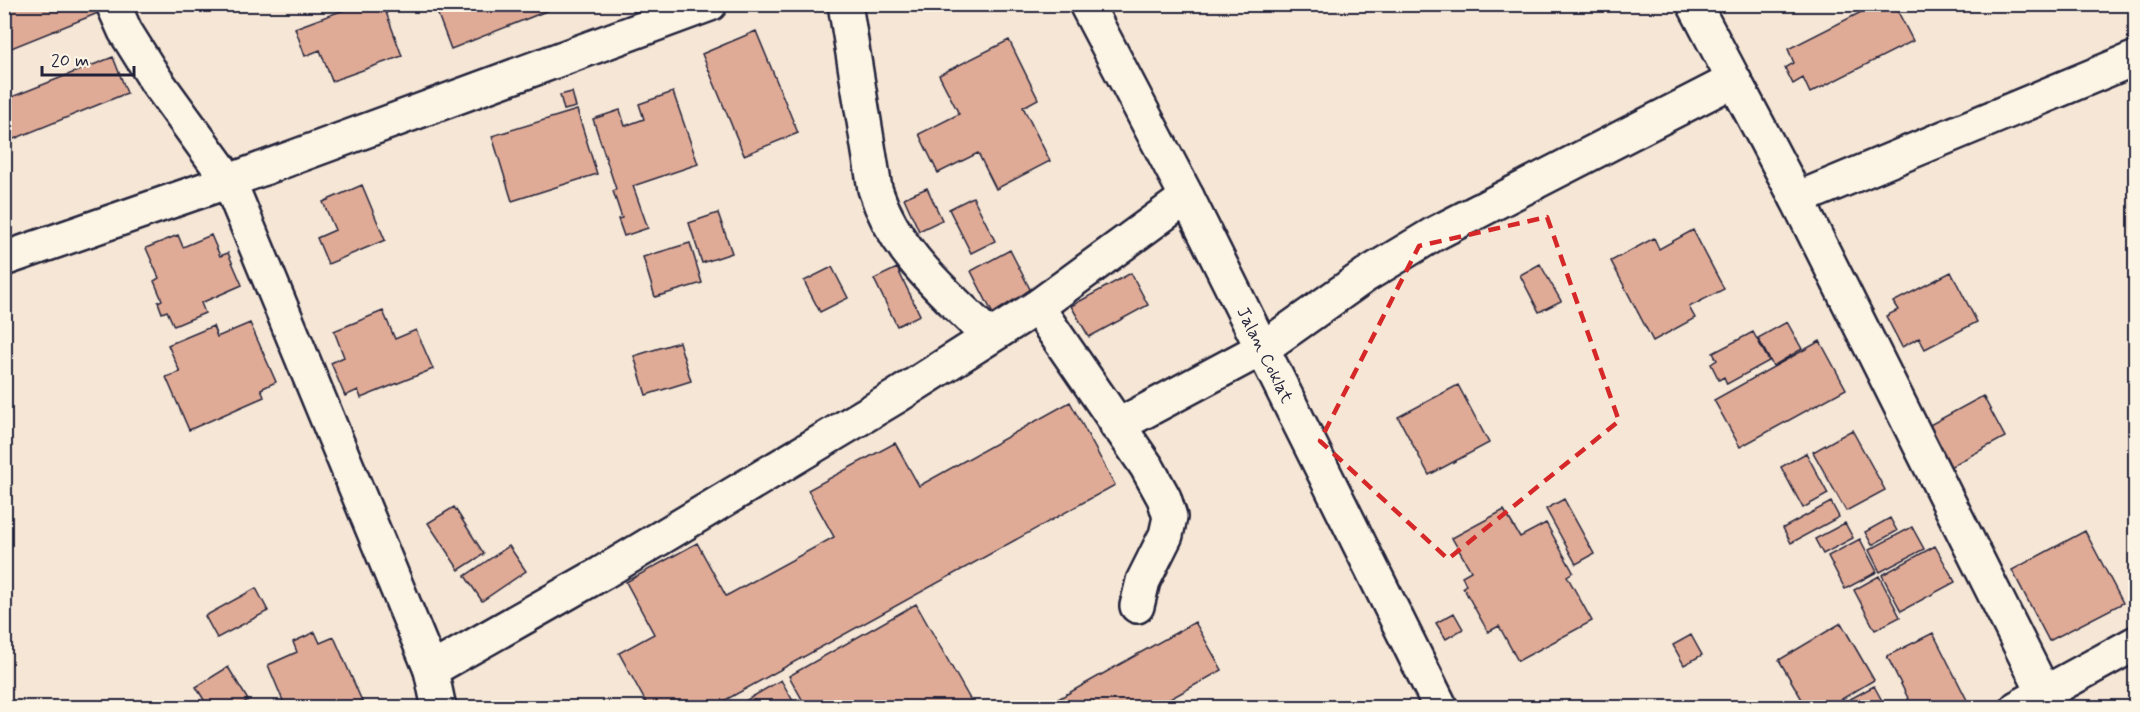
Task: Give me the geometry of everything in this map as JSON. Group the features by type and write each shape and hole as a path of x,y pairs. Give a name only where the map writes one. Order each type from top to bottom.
{"street":[{"path":"113,4 125,31 155,79 229,181 431,670 439,708"},
{"path":"4,259 229,181 710,4"},
{"path":"844,4 874,189 881,210 896,237 918,267 989,336"},
{"name":"Jalan Coklat","path":"1086,4 1187,197 1441,708"},
{"path":"1694,4 1797,199 2030,700 2136,643"},
{"path":"1797,199 2136,58"},
{"path":"1117,426 1263,348 1366,275 1434,234 1734,80"},
{"path":"431,670 602,573 897,396 989,336 1037,308 1187,197"},
{"path":"1037,308 1146,466 1170,517 1166,535 1143,581 1137,606"}],"highlighted area":[{"path":"1547,217 1619,421 1448,559 1320,441 1419,246"}],"building":[{"path":"18,4 106,4 108,9 4,51 4,10"},
{"path":"360,4 383,4 402,56 332,81 320,50 305,56 295,28"},
{"path":"434,4 564,4 451,49"},
{"path":"1877,4 1894,4 1913,41 1810,93 1803,78 1793,84 1785,68 1794,63 1788,49"},
{"path":"756,31 798,133 744,155 702,54"},
{"path":"1009,40 1038,99 1023,107 1050,161 996,189 978,153 938,173 919,134 959,114 939,75"},
{"path":"113,57 127,93 4,143 4,100"},
{"path":"572,92 576,107 564,110 560,95"},
{"path":"673,92 698,164 633,186 648,228 624,236 618,219 622,218 613,191 616,189 593,119 620,110 625,126 644,119 639,104"},
{"path":"577,110 597,174 512,201 492,136"},
{"path":"362,185 385,240 328,264 317,238 335,230 323,202"},
{"path":"927,188 942,220 919,231 904,198"},
{"path":"973,197 995,241 971,253 949,209"},
{"path":"718,213 732,253 702,263 689,223"},
{"path":"1693,230 1724,289 1689,307 1695,318 1653,341 1611,261 1654,238 1659,249"},
{"path":"178,235 183,247 211,235 220,256 228,253 242,285 201,303 205,313 174,326 167,311 162,313 158,302 162,300 154,281 159,278 146,248"},
{"path":"690,243 702,283 655,297 643,257"},
{"path":"1010,250 1034,297 995,318 971,271"},
{"path":"1540,264 1561,301 1539,312 1520,275"},
{"path":"832,267 848,298 820,312 804,281"},
{"path":"897,268 920,315 897,326 874,279"},
{"path":"1951,272 1977,322 1925,349 1919,338 1902,347 1886,316 1898,310 1893,302"},
{"path":"1131,273 1148,305 1089,337 1071,306"},
{"path":"383,311 395,339 416,330 433,369 361,398 358,390 345,396 331,363 344,357 334,331"},
{"path":"1787,322 1802,349 1773,366 1758,338"},
{"path":"250,323 276,382 261,389 264,397 189,430 166,377 180,372 168,345 213,326 217,337"},
{"path":"1753,332 1769,361 1727,384 1724,377 1719,380 1711,364 1717,360 1713,353"},
{"path":"1820,341 1846,389 1740,447 1714,400"},
{"path":"679,342 691,381 646,395 634,356"},
{"path":"1458,385 1489,443 1429,475 1398,417"},
{"path":"1983,396 2005,437 1948,468 1926,427"},
{"path":"1070,402 1115,485 711,708 649,708 619,653 654,634 626,582 697,543 726,596 834,537 808,490 895,443 919,486"},
{"path":"1852,430 1885,490 1846,511 1813,452"},
{"path":"1806,453 1828,494 1803,508 1781,467"},
{"path":"1564,499 1594,554 1576,564 1546,509"},
{"path":"1831,502 1839,517 1791,543 1783,528"},
{"path":"454,507 484,554 459,570 428,523"},
{"path":"1504,510 1520,537 1546,523 1573,572 1567,576 1592,621 1518,661 1499,626 1488,632 1463,587 1466,585 1462,576 1471,571 1452,538"},
{"path":"1890,518 1897,531 1872,545 1865,532"},
{"path":"1845,523 1853,538 1823,554 1815,539"},
{"path":"1912,527 1924,549 1880,572 1869,550"},
{"path":"2085,531 2123,603 2049,641 2012,570"},
{"path":"1860,539 1877,572 1845,589 1828,556"},
{"path":"509,546 526,571 482,601 465,576"},
{"path":"1935,546 1955,582 1901,611 1882,575"},
{"path":"1879,576 1900,617 1875,630 1854,590"},
{"path":"256,588 268,611 217,638 205,616"},
{"path":"916,604 975,708 807,708 789,676"},
{"path":"1454,613 1463,629 1446,639 1436,623"},
{"path":"1195,622 1222,670 1154,708 1042,708"},
{"path":"1841,623 1874,680 1827,708 1807,708 1779,660"},
{"path":"315,632 320,643 334,637 365,708 286,708 268,665 297,652 293,642"},
{"path":"1933,633 1969,704 1962,708 1913,708 1887,656"},
{"path":"1691,635 1702,655 1684,665 1673,645"},
{"path":"228,667 248,700 236,708 209,708 196,687"},
{"path":"781,680 797,708 733,708"},
{"path":"1874,686 1886,708 1834,708"}]}
